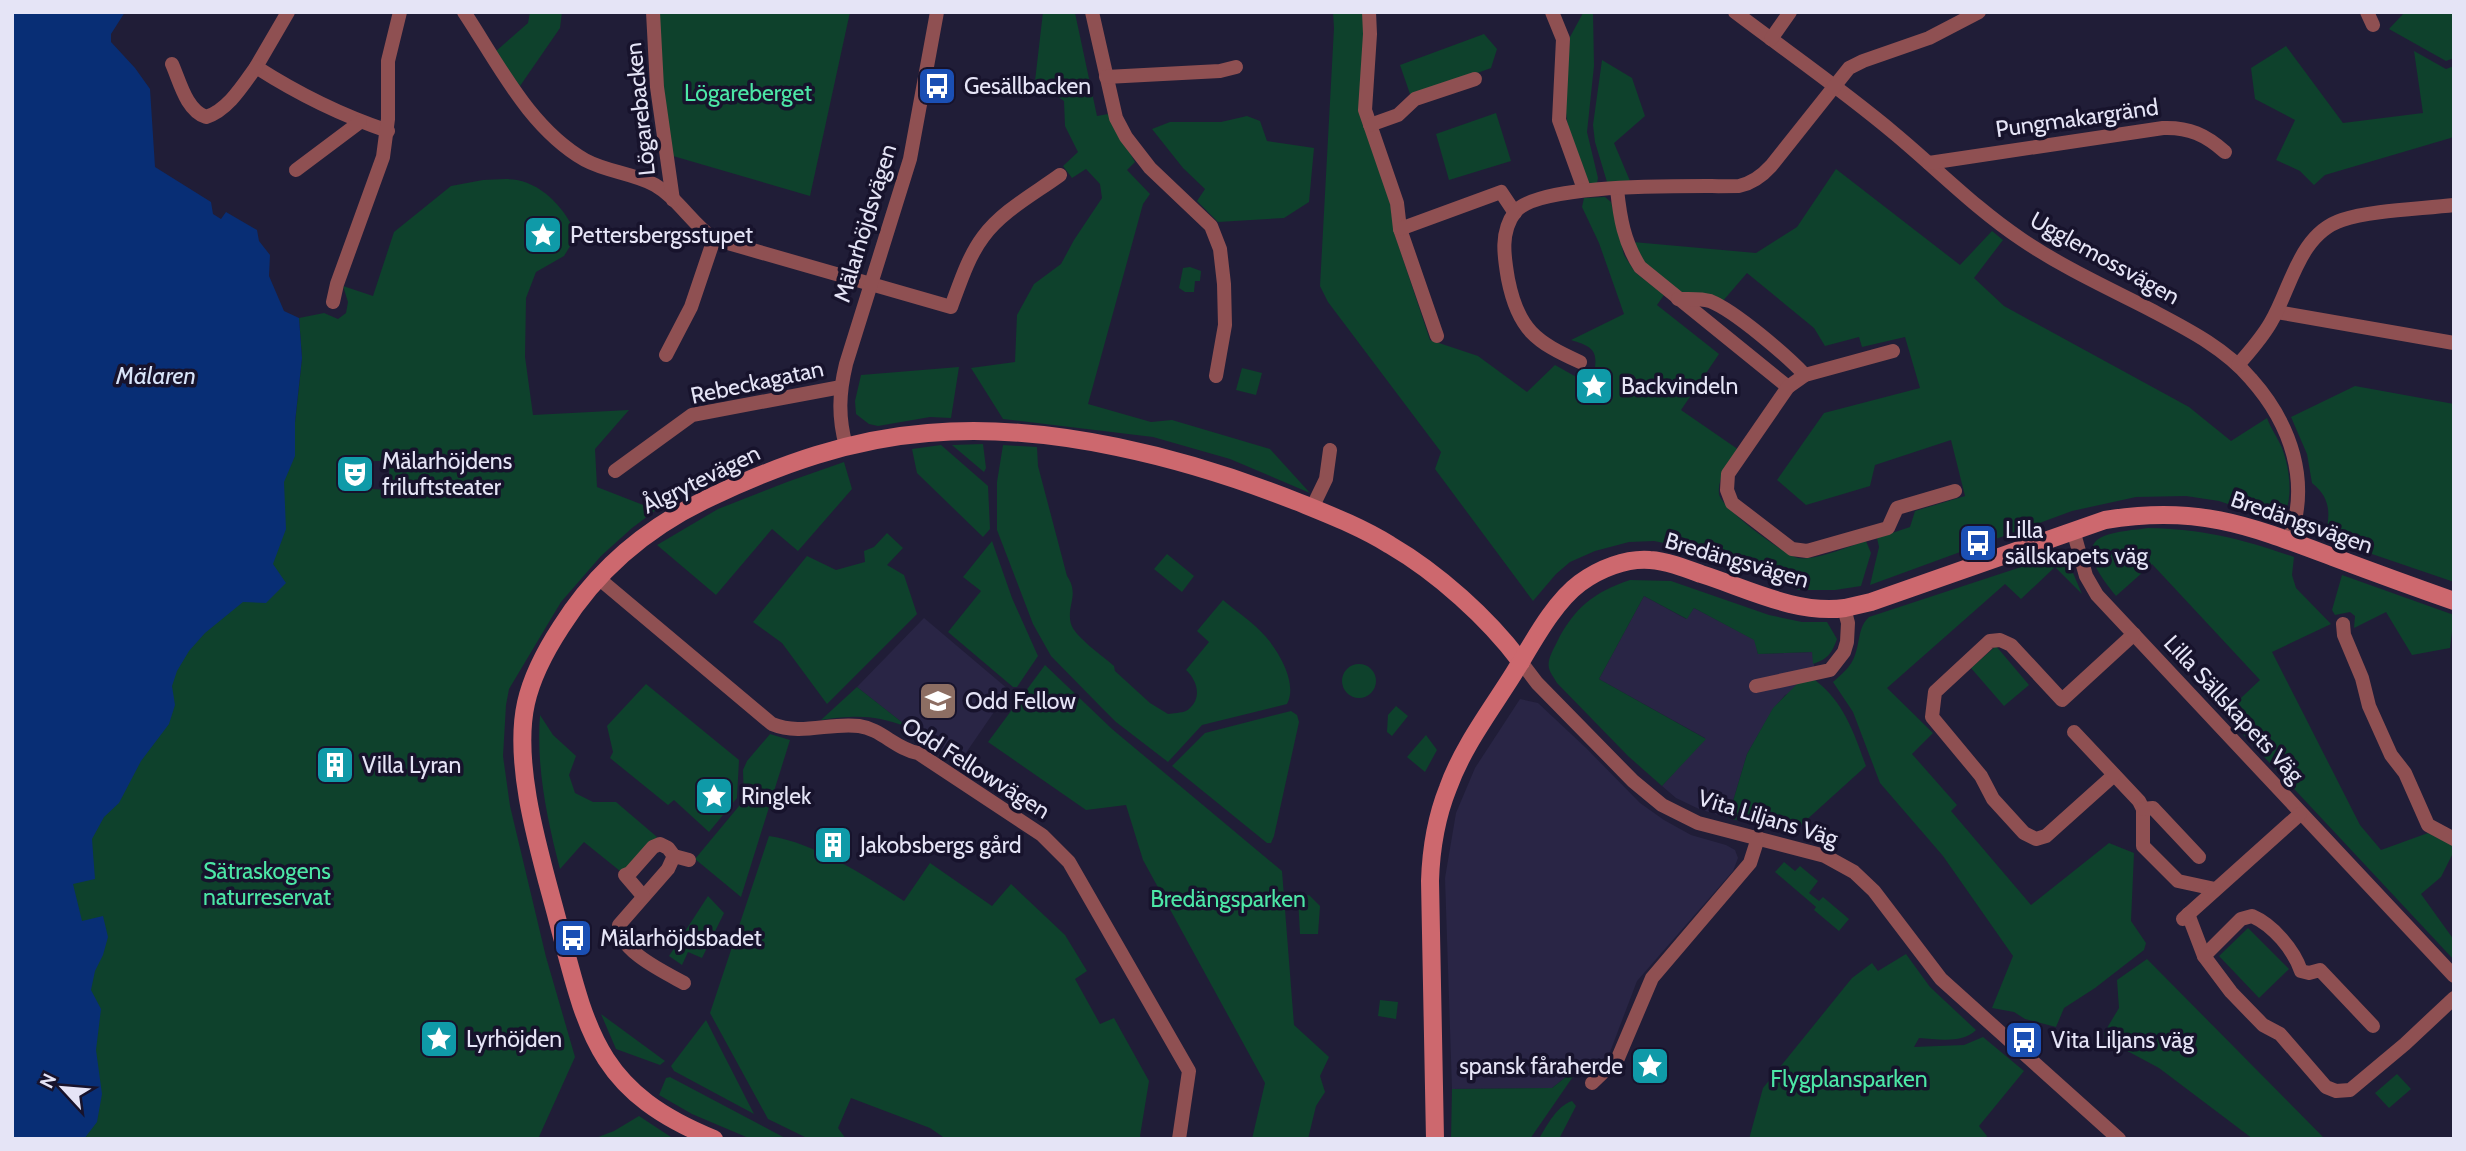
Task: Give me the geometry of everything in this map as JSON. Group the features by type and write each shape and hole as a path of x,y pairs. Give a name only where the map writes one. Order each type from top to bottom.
{"street":[{"path":"173,64 190,104 205,117 212,115 227,103 256,67 288,12"},
{"path":"333,302 340,275 383,157 388,131 388,61 400,12"},
{"path":"464,12 510,87 561,142 586,160 646,181 662,190 700,229 714,239 951,307 984,235 1001,218 1060,175"},
{"name":"Lögarebacken","path":"653,12 657,87 673,200"},
{"name":"Mälarhöjdsvägen","path":"846,446 839,409 841,387 910,159 937,12"},
{"path":"1092,12 1116,118 1126,138 1150,168 1211,226 1220,249 1225,325 1216,376"},
{"path":"1369,12 1365,110 1397,203 1400,229 1437,336"},
{"path":"1552,12 1563,39 1559,120 1584,189"},
{"name":"Ugglemossvägen","path":"1735,12 1835,85 1999,223 2032,246 2177,324 2218,349 2238,365 2277,414 2297,461 2300,494 2289,540"},
{"path":"1771,39 1790,12"},
{"path":"1580,362 1546,346 1527,329 1517,308 1503,252 1506,232 1515,213 1526,203 1584,189 1739,186 1750,182 1771,166 1849,68 1929,38 1979,12"},
{"path":"1106,77 1220,71 1236,66"},
{"path":"256,67 313,101 388,131"},
{"path":"1370,125 1398,115 1415,99 1475,79"},
{"path":"296,170 360,122"},
{"name":"Pungmakargränd","path":"1929,163 2174,128 2189,129 2202,134 2225,152"},
{"path":"1617,189 1622,228 1629,250 1640,267 1788,387"},
{"path":"1400,229 1501,192 1515,213"},
{"path":"2238,365 2262,336 2277,312 2304,251 2332,224 2358,216 2454,205"},
{"path":"666,355 691,307 714,239"},
{"path":"1678,299 1709,300 1793,362 1805,375"},
{"path":"2277,312 2454,343"},
{"path":"1893,351 1805,375 1788,387 1728,474 1727,490 1732,503 1792,549 1807,551 1888,528 1897,508 1955,491"},
{"name":"Rebeckagatan","path":"615,471 692,415 841,387"},
{"name":"Ålgrytevägen","path":"714,1139 651,1107 620,1079 602,1055 589,1028 578,998 548,885 527,793 523,726 526,703 535,674 548,647 571,611 623,551 693,505 740,483 813,455 887,438 940,432 995,432 1106,445 1227,476 1312,508 1376,537 1416,561 1459,598 1507,644 1521,662"},
{"path":"1312,508 1326,479 1330,450"},
{"name":"Bredängsvägen","path":"1435,1139 1430,881 1434,834 1457,764 1562,601 1578,584 1593,574 1629,561 1650,559 1804,606 1844,608 2105,520 2137,515 2181,514 2228,520 2454,601"},
{"name":"Lilla Sällskapets Väg","path":"2073,530 2086,576 2097,596 2454,976"},
{"name":"Odd Fellowvägen","path":"597,578 772,724 782,729 798,730 857,726 873,730 908,751 918,753 1042,835 1069,862 1189,1071 1179,1139"},
{"path":"1756,686 1830,670 1844,652 1847,642 1848,623 1844,608"},
{"path":"2343,624 2344,635 2362,678 2369,706 2391,755 2405,772 2428,825 2454,839"},
{"name":"Lilla Sällskapets Väg","path":"2114,775 2046,836 2036,839 2024,834 1993,799 1981,776 1932,717 1933,704 1935,692 1990,641 2000,640 2011,645 2062,700 2134,634"},
{"name":"Vita Liljans Väg","path":"1521,662 1537,683 1650,796 1686,818 1825,856 1854,872 1874,891 1941,979 2119,1139"},
{"path":"2074,732 2139,801 2143,809 2143,845 2178,881 2216,889"},
{"path":"2143,809 2153,808 2199,857"},
{"name":"Lilla Sällskapets Väg","path":"2300,814 2186,916 2204,956 2231,992 2263,1026 2280,1034 2326,1087 2336,1091 2350,1090 2454,998"},
{"path":"1592,1083 1618,1058 1652,978 1750,863 1758,838"},
{"path":"643,896 625,875 630,873 653,847 660,844 668,848 674,856 689,860"},
{"path":"674,856 668,869 619,925 618,934 650,964 684,982"},
{"path":"2204,956 2241,919 2252,916 2261,920 2297,957 2301,971 2309,973 2320,970 2372,1026"}],"shaded area":[{"path":"1644,596 1686,619 1694,608 1755,640 1758,654 1813,652 1815,680 1785,695 1773,709 1747,754 1728,818 1676,798 1662,786 1705,738 1599,679"},
{"name":"Odd Fellow","path":"924,618 1009,690 959,763 857,687"},
{"path":"1520,699 1538,703 1640,803 1691,835 1735,850 1738,858 1733,871 1637,981 1610,1052 1602,1060 1581,1065 1552,1088 1452,1089 1445,878 1456,813 1475,768"}],"green space":[{"path":"530,12 562,12 560,28 520,86 495,52 528,23"},
{"name":"Lögareberget","path":"659,12 850,12 810,196 673,156 661,70"},
{"path":"1043,12 1078,12 1075,13 1097,116 1108,114 1135,162 1127,170 1150,194 1143,204 1088,404 1151,422 1172,420 1270,449 1310,493 1230,459 1153,437 1003,419 971,368 1015,362 1017,315 1034,284 1061,264 1102,198 1100,184 1086,169 1072,178 1063,166 1078,152 1065,126 1064,101 1035,81"},
{"path":"1333,12 1363,12 1365,16 1359,103 1390,200 1394,232 1430,340 1478,356 1527,392 1555,365 1580,379 1594,372 1595,359 1592,350 1571,340 1624,314 1599,243 1582,207 1584,198 1605,197 1611,202 1624,255 1635,272 1664,295 1657,305 1719,354 1681,410 1739,450 1720,482 1719,494 1722,501 1754,530 1798,558 1823,555 1866,541 1871,553 1861,586 1835,590 1799,590 1679,546 1654,541 1629,542 1595,551 1570,562 1533,601 1435,469 1441,452 1328,302 1320,286"},
{"path":"1593,12 1594,66 1587,132 1598,178 1597,183 1588,184 1568,128 1565,105 1570,37 1583,13"},
{"path":"2405,12 2454,12 2454,58 2446,61 2389,29"},
{"path":"1484,34 1497,49 1491,68 1411,97 1400,65"},
{"path":"2286,46 2343,123 2423,113 2414,51 2446,69 2454,66 2454,137 2325,175 2314,185 2300,171 2276,160 2295,120 2255,99 2251,68"},
{"path":"1602,60 1632,78 1645,116 1614,143 1630,181 1607,182 1595,142 1593,125"},
{"path":"1496,113 1511,161 1449,180 1436,134"},
{"path":"1247,116 1260,121 1267,141 1314,148 1309,202 1284,218 1218,222 1197,201 1205,189 1183,168 1152,129 1170,122 1221,122"},
{"path":"1836,169 1960,265 1992,231 2003,240 1974,278 2004,306 2189,407 2231,441 2267,418 2282,448 2289,475 2288,503 2282,519 2275,520 2219,501 2186,496 2136,497 2072,511 1870,585 1879,547 1877,538 1910,527 1915,511 1965,496 1951,440 1875,465 1870,486 1806,505 1777,480 1824,413 1920,388 1905,337 1862,347 1859,337 1825,346 1814,328 1747,273 1722,302 1683,295 1638,258 1633,242 1756,253 1797,227"},
{"name":"Sätraskogens naturreservat","path":"483,180 517,180 546,193 567,217 577,235 564,256 536,272 526,298 525,357 533,415 629,410 595,449 597,487 656,510 601,556 561,602 509,689 503,756 510,806 546,957 575,1057 538,1139 12,1139 12,599 295,449 302,358 299,318 324,313 338,319 346,313 348,302 343,286 373,296 394,232 451,186","holes":["349,461 390,461 388,490 357,488 349,478"]},
{"path":"1190,267 1201,271 1200,281 1195,281 1194,292 1185,292 1179,288 1183,268"},
{"path":"959,367 951,418 930,417 878,426 869,424 856,414 855,401 861,375"},
{"path":"1242,368 1262,373 1256,395 1236,390"},
{"path":"2355,386 2454,404 2454,582 2325,538 2328,508 2323,495 2312,483 2307,454 2291,417"},
{"path":"983,444 986,468 984,472 952,445"},
{"path":"941,445 988,486 990,529 983,537 917,473 912,449"},
{"path":"1003,445 1037,447 1038,466 1071,583 1071,624 1083,640 1114,666 1115,671 1150,703 1168,714 1184,712 1195,702 1196,685 1186,670 1209,642 1197,631 1223,600 1256,627 1276,651 1289,678 1290,696 1287,704 1202,725 1168,762 1116,722 1051,656 1033,624 997,530 997,482"},
{"path":"844,462 852,489 798,551 772,529 716,595 657,545 718,509"},
{"path":"2148,528 2187,530 2222,536 2294,557 2292,575 2296,588 2331,624 2272,652 2360,825 2381,850 2428,833 2454,846 2441,877 2421,894 2454,940 2454,960 2224,714 2260,680 2152,564 2116,596 2105,582 2092,556 2096,541 2114,533"},
{"path":"887,533 903,548 887,565 904,575 917,614 827,704 782,643 753,622 807,556 836,570 865,562 864,551 874,547"},
{"path":"992,541 1012,598 1038,656 1017,687 1013,687 948,632 981,591 963,577"},
{"path":"1167,554 1194,576 1182,592 1154,569"},
{"path":"2058,555 2067,559 2082,594 2055,567 2021,599 2005,584 1887,688 1933,733 1912,754 1957,805 1951,811 2031,905 2109,843 2134,853 2131,921 2146,943 2144,950 2064,1008 2056,1027 2025,1019 2014,1012 1992,1008 2013,956 1943,856 1880,783 1853,712 1833,682 1851,663 1861,630 1869,617"},
{"path":"2342,575 2454,615 2450,648 2412,655 2386,612 2354,628 2355,616 2350,612 2335,615 2332,610"},
{"path":"1630,580 1671,581 1769,615 1802,622 1827,622 1837,639 1829,655 1813,664 1812,652 1758,654 1754,640 1694,608 1687,619 1644,596 1599,679 1706,739 1662,786 1628,756 1557,683 1549,668 1554,648 1578,611 1606,590"},
{"path":"1996,646 2029,685 2004,706 1971,668"},
{"path":"1359,664 1371,669 1376,681 1371,693 1359,698 1347,693 1342,681 1347,669"},
{"name":"Bredängsparken","path":"1045,665 1112,729 1282,871 1294,1025 1329,1057 1320,1076 1325,1092 1316,1106 1308,1139 1252,1139 1265,1083 1143,860 1126,805 1086,810 988,742"},
{"path":"1815,680 1841,708 1866,766 1792,833 1728,818 1747,754 1773,708 1798,683"},
{"path":"646,684 739,760 737,798 709,832 674,800 668,805 610,758 613,752 607,726"},
{"path":"857,687 908,727 865,717 821,720"},
{"path":"1396,706 1408,716 1392,736 1387,732 1388,715"},
{"path":"1291,711 1297,715 1299,722 1274,836 1271,843 1267,843 1172,766 1205,733"},
{"path":"540,715 553,735 576,756 569,775 575,793 593,802 616,802 657,837 625,875 584,842 560,869 544,793"},
{"path":"770,734 790,740 741,897 695,859 744,800 743,770 747,761"},
{"path":"1426,735 1437,750 1425,772 1407,757"},
{"path":"769,836 804,845 821,853 904,901 930,863 992,906 1011,884 1065,935 1087,971 1075,979 1100,1024 1114,1018 1149,1081 1140,1136 1142,1139 946,1139 930,1128 851,1098 838,1128 846,1139 809,1139 768,1119 710,1013"},
{"path":"1784,862 1795,871 1800,866 1818,881 1809,893 1819,901 1823,897 1849,919 1839,931 1775,872"},
{"path":"1309,895 1320,906 1318,934 1300,934 1298,897"},
{"path":"708,896 724,913 702,958 688,952 682,965 669,956"},
{"path":"2248,928 2289,969 2259,998 2219,956"},
{"name":"Flygplansparken","path":"1906,954 1930,987 1976,1030 1957,1039 1919,1038 1914,1047 1964,1045 1983,1037 2024,1071 1979,1126 1987,1136 1985,1139 1749,1139 1763,1088 1852,978 1872,963 1878,971"},
{"path":"2147,959 2325,1139 2253,1139 2159,1068 2105,1039 2104,1033 2119,1008 2117,980"},
{"path":"1380,1000 1398,1002 1396,1019 1378,1016"},
{"path":"601,1014 665,1061 660,1065 616,1049"},
{"path":"706,1020 754,1114 674,1071 671,1066"},
{"path":"1581,1065 1530,1139 1451,1139 1452,1089 1552,1088"},
{"path":"2397,1074 2411,1089 2389,1108 2375,1093"},
{"path":"670,1077 787,1139 751,1139 692,1114 659,1095 666,1078"},
{"path":"1572,1101 1576,1106 1559,1139 1539,1139 1557,1112"},
{"path":"639,1116 674,1139 593,1139 614,1131"}],"water":[{"name":"Mälaren","path":"12,12 125,12 111,34 111,42 150,89 155,167 211,202 213,214 221,219 226,212 257,230 259,241 270,255 269,276 284,311 299,318 302,358 295,422 295,456 284,482 286,529 273,564 286,583 266,603 243,602 205,633 189,651 172,686 175,705 169,724 141,761 119,803 104,817 92,839 95,879 73,884 82,921 103,916 108,937 91,990 101,1009 96,1050 102,1094 97,1122 84,1139 12,1139"}],"place":[{"name":"Gesällbacken","path":"937,86"},
{"name":"Pettersbergsstupet","path":"543,235"},
{"name":"Backvindeln","path":"1594,386"},
{"name":"Mälarhöjdens friluftsteater","path":"355,474"},
{"name":"Lilla sällskapets väg","path":"1978,543"},
{"name":"Odd Fellow","path":"938,701"},
{"name":"Villa Lyran","path":"335,765"},
{"name":"Ringlek","path":"714,796"},
{"name":"Jakobsbergs gård","path":"833,845"},
{"name":"Mälarhöjdsbadet","path":"573,938"},
{"name":"Lyrhöjden","path":"439,1039"},
{"name":"Vita Liljans väg","path":"2024,1040"},
{"name":"spansk fåraherde","path":"1650,1066"}]}
